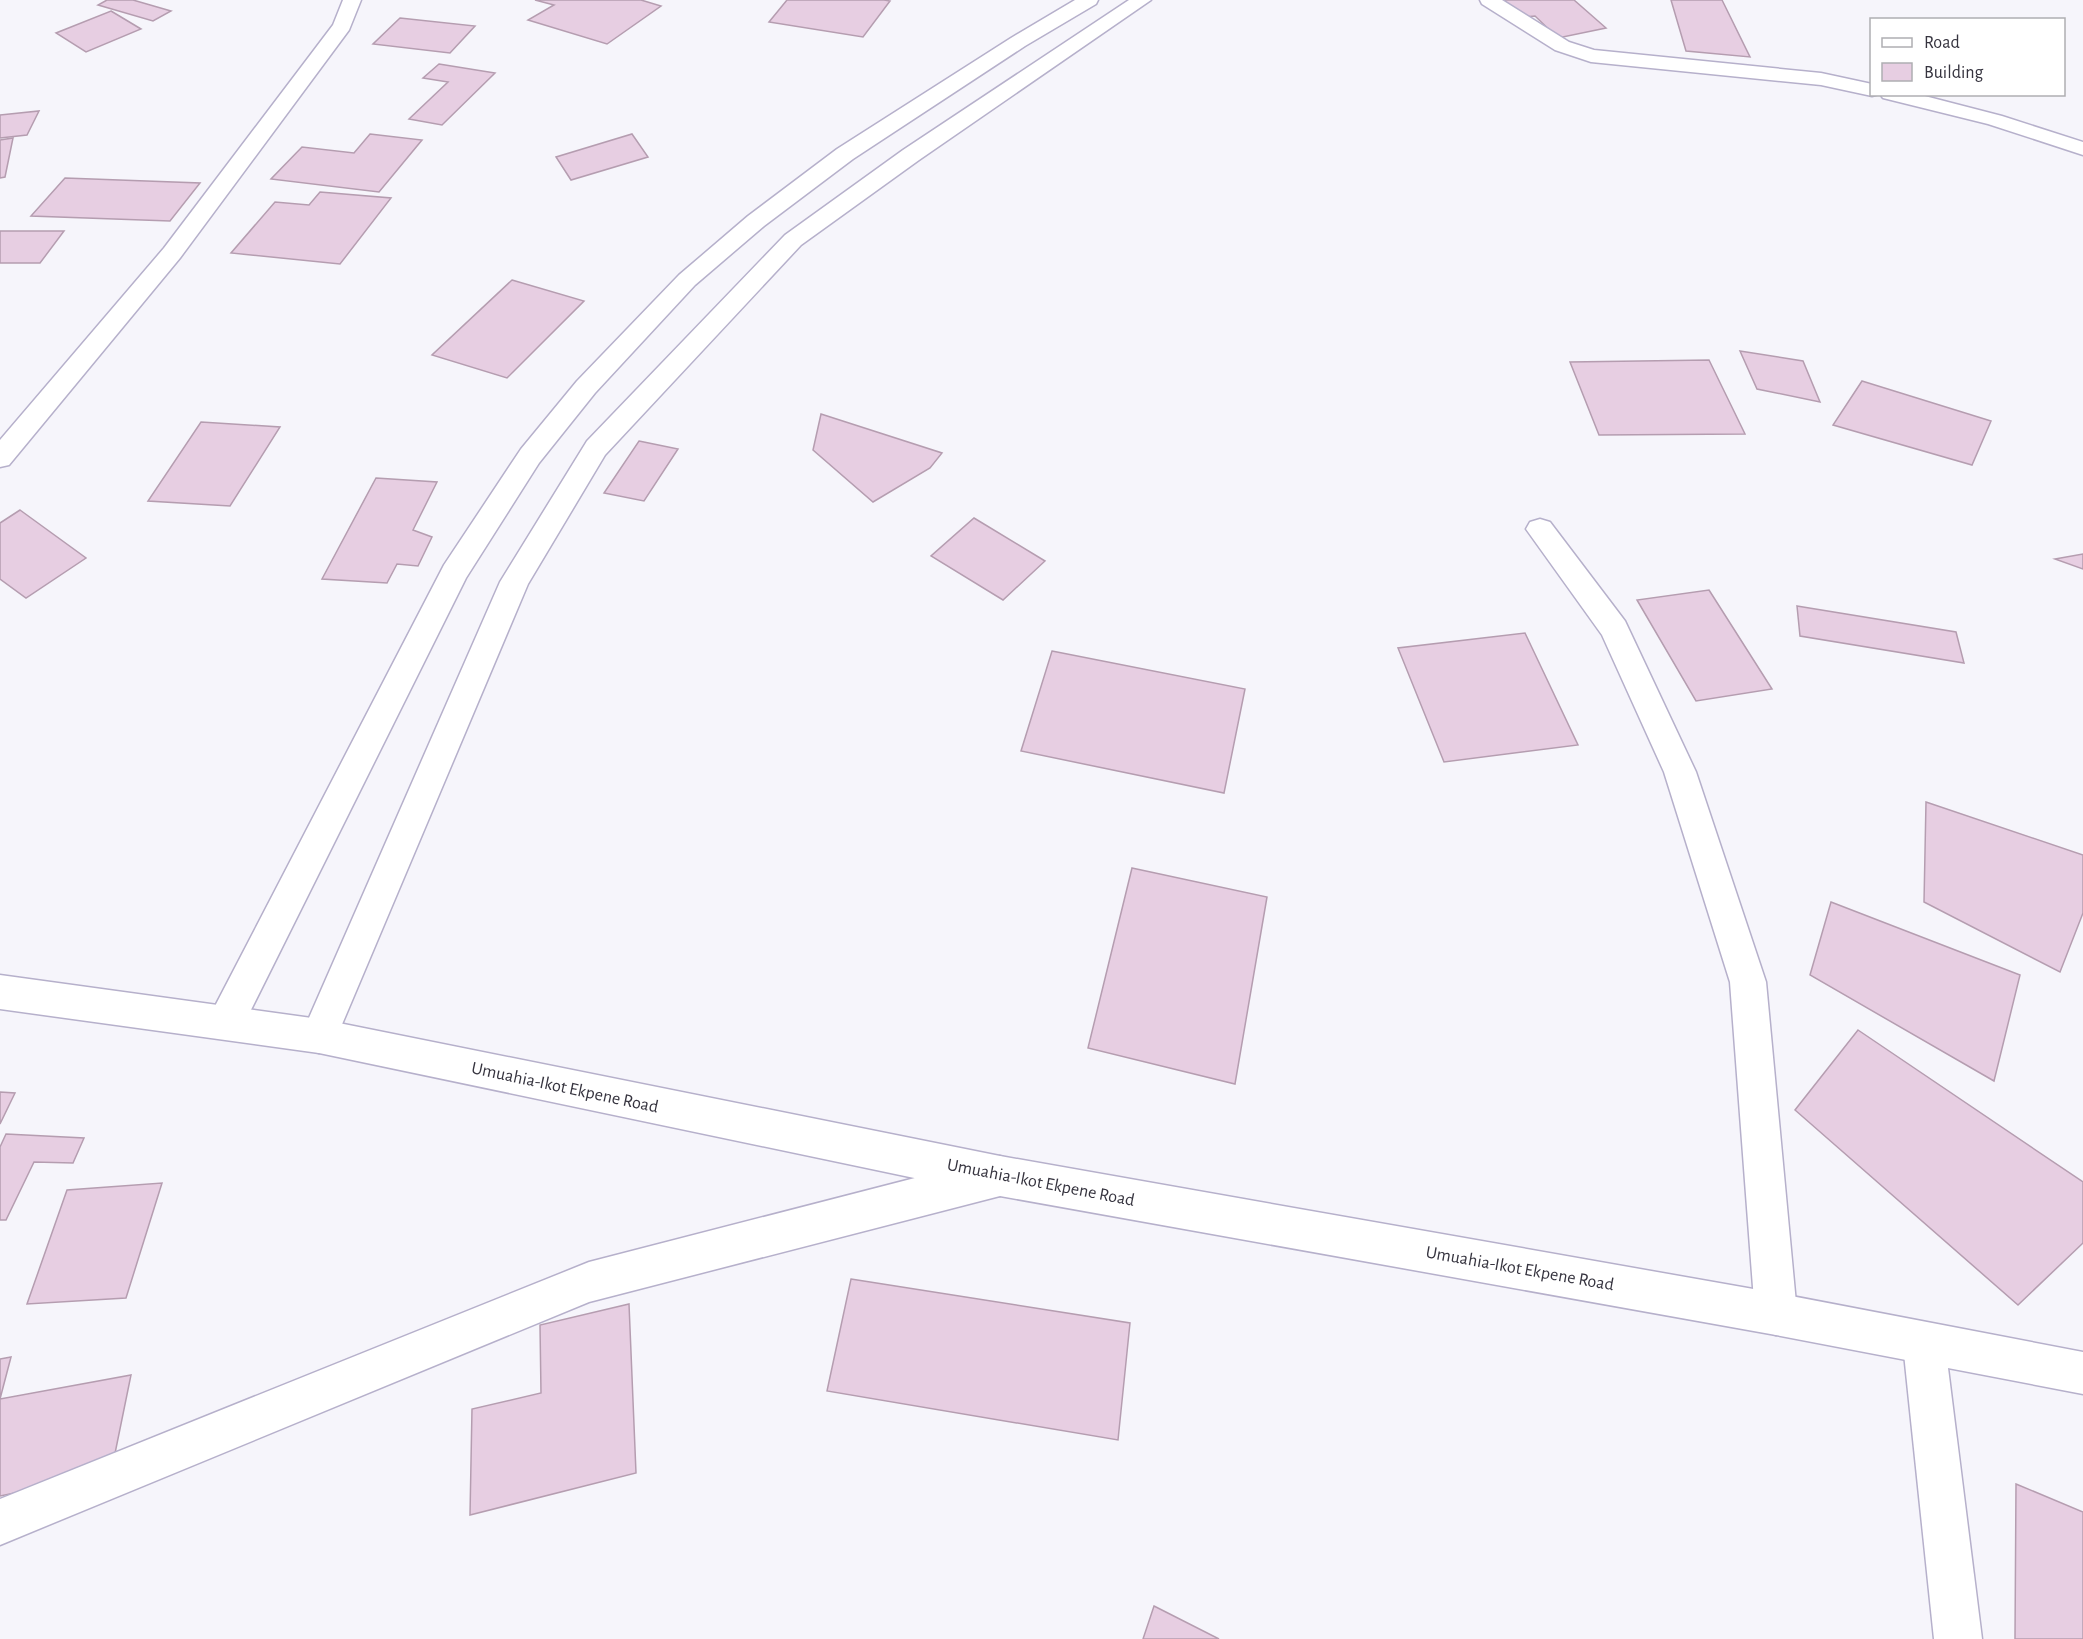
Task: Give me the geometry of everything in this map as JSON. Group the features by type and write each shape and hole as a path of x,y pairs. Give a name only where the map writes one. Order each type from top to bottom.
{"street":[{"path":"0,458 172,253 342,26 352,0"},
{"path":"225,1022 454,573 530,456 586,387 687,280 756,221 845,154 1018,42 1089,0"},
{"path":"319,1036 514,582 596,448 793,240 911,155 1142,0"},
{"path":"1489,0 1562,46 1591,56 1821,79 1870,90"},
{"path":"1898,96 1995,120 2083,149"},
{"path":"1540,529 1614,629 1657,721 1680,772 1748,982 1776,1314"},
{"name":"Umuahia-Ikot Ekpene Road","path":"0,992 319,1036 1000,1176 1776,1314 2083,1373"},
{"path":"0,1522 589,1282 1000,1176"},
{"path":"1924,1344 1958,1639"}],"building":[{"path":"107,0 133,0 171,11 153,21 98,5"},
{"path":"535,0 641,0 661,6 607,44 528,20 554,5"},
{"path":"787,0 890,1 863,37 769,22"},
{"path":"1504,0 1574,0 1606,28 1558,38 1535,16 1523,17"},
{"path":"1671,0 1722,0 1750,57 1686,51"},
{"path":"111,11 141,29 86,52 56,33"},
{"path":"400,18 475,26 450,53 373,44"},
{"path":"439,64 495,73 442,125 409,119 448,82 423,78"},
{"path":"39,111 27,135 0,138 0,115"},
{"path":"370,134 422,140 379,192 271,179 302,147 354,153"},
{"path":"632,134 648,157 571,180 556,157"},
{"path":"13,138 5,177 0,178 0,140"},
{"path":"65,178 200,183 170,221 31,216"},
{"path":"320,192 391,198 340,264 231,253 275,202 309,205"},
{"path":"0,231 64,231 40,263 0,263"},
{"path":"512,280 584,301 507,378 432,355"},
{"path":"1740,351 1803,361 1820,402 1757,389"},
{"path":"1709,360 1745,434 1599,435 1570,362"},
{"path":"1862,381 1991,421 1972,465 1833,425"},
{"path":"821,414 942,453 930,468 873,502 813,450"},
{"path":"201,422 280,427 230,506 148,501"},
{"path":"639,441 678,449 644,501 604,493"},
{"path":"376,478 437,482 413,530 432,537 418,566 397,564 387,583 322,579"},
{"path":"20,510 86,558 26,598 0,579 0,523"},
{"path":"974,518 1045,561 1003,600 931,556"},
{"path":"2083,554 2083,569 2055,559"},
{"path":"1709,590 1772,689 1696,701 1637,600"},
{"path":"1797,606 1956,632 1964,663 1800,636"},
{"path":"1525,633 1578,745 1444,762 1398,648"},
{"path":"1052,651 1245,689 1224,793 1021,751"},
{"path":"1926,802 2083,855 2083,913 2060,972 1924,902"},
{"path":"1132,868 1267,897 1235,1084 1088,1048"},
{"path":"1831,902 2020,975 1994,1081 1810,975"},
{"path":"1858,1030 2083,1182 2083,1243 2018,1305 1795,1110"},
{"path":"0,1092 15,1093 0,1124"},
{"path":"6,1134 84,1138 73,1163 34,1162 6,1220 0,1220 0,1147"},
{"path":"162,1183 126,1298 27,1304 67,1190"},
{"path":"851,1279 1130,1323 1118,1440 827,1391"},
{"path":"629,1304 636,1473 470,1515 472,1409 541,1393 540,1325"},
{"path":"11,1357 0,1399 0,1359"},
{"path":"131,1375 111,1473 0,1496 0,1399"},
{"path":"2016,1484 2083,1512 2083,1639 2015,1639"},
{"path":"1154,1606 1219,1639 1143,1639"}]}
